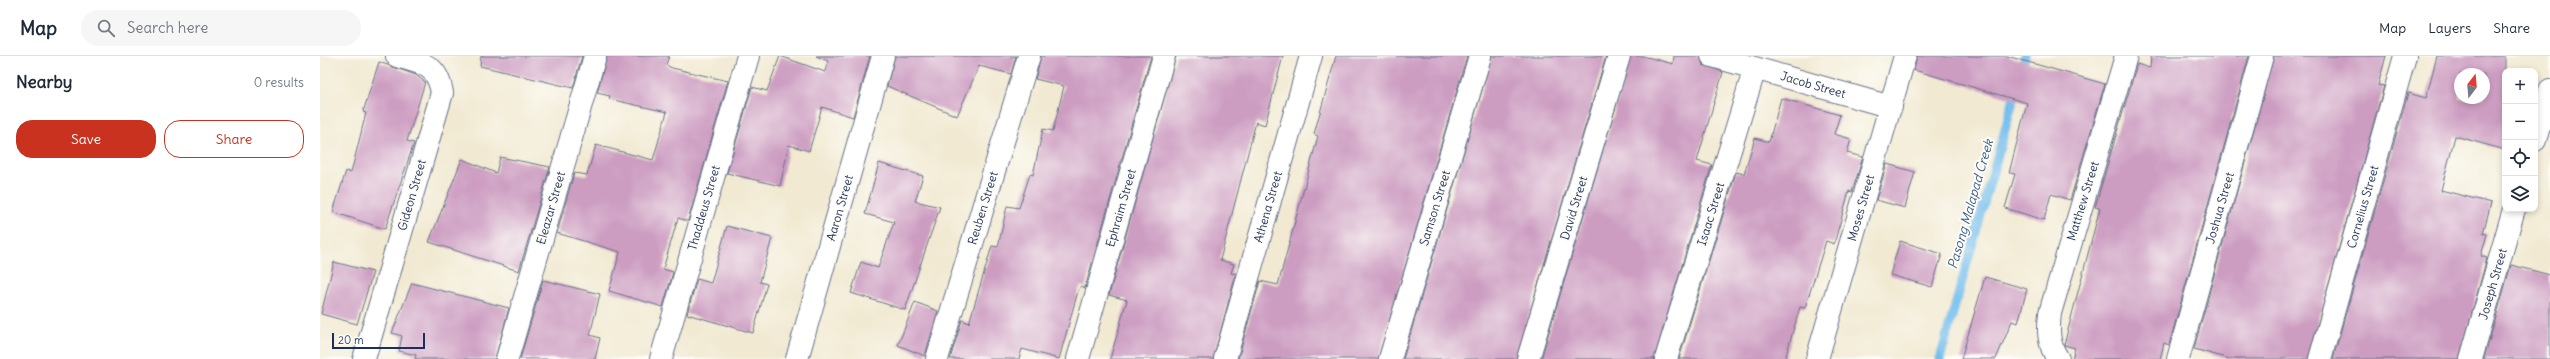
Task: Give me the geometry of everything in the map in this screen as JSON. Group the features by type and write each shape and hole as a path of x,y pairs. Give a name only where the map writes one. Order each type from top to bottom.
{"street":[{"name":"Gideon Street","path":"364,359 442,93 440,79 430,66 397,56"},
{"name":"Eleazar Street","path":"507,359 595,56"},
{"name":"Thaddeus Street","path":"661,359 748,56"},
{"name":"Aaron Street","path":"797,359 883,56"},
{"name":"Reuben Street","path":"937,359 1029,56"},
{"name":"Ephraim Street","path":"1078,359 1164,56"},
{"name":"Athena Street","path":"1225,359 1312,56"},
{"name":"Samson Street","path":"1390,359 1480,56"},
{"name":"David Street","path":"1528,359 1619,56"},
{"name":"Jacob Street","path":"1712,56 1891,107"},
{"name":"Moses Street","path":"1817,359 1905,56"},
{"name":"Matthew Street","path":"2054,353 2048,331 2050,313 2126,56"},
{"name":"Joshua Street","path":"2178,359 2262,56"},
{"name":"Cornelius Street","path":"2320,359 2405,56"},
{"name":"Isaac Street","path":"1666,359 1755,68"},
{"path":"2538,130 2550,90"},
{"name":"Joseph Street","path":"2471,359 2513,212"}],"building":[{"path":"481,56 582,56 573,88 480,66"},
{"path":"607,56 669,56 666,65 672,68 728,81 688,221 678,218 663,269 673,272 663,307 609,291 620,252 557,233 574,173 587,175 596,145 653,160 667,112 609,99 610,96 597,93"},
{"path":"780,56 825,72 828,61 816,56 870,56 853,117 822,107 809,151 789,145 780,186 727,173 752,87 767,91"},
{"path":"895,56 1016,56 1011,74 979,66 957,116 887,86"},
{"path":"1041,56 1151,56 1085,288 1081,286 1078,291 1059,359 1022,349 1019,359 950,359 962,320 969,323 992,246 998,247 1007,206 1019,208 1030,174 1033,175 1043,129 1053,131 1064,86 1035,79"},
{"path":"1176,56 1283,56 1265,125 1256,122 1220,260 1234,264 1231,273 1236,274 1213,359 1110,359 1127,300 1109,295"},
{"path":"1336,56 1467,56 1378,359 1238,359 1260,281 1278,285 1318,136 1314,134"},
{"path":"1492,56 1606,56 1516,359 1403,359"},
{"path":"1631,56 1643,56 1673,64 1674,56 1700,56 1703,65 1723,72 1697,161 1712,165 1654,359 1541,359"},
{"path":"1917,56 2007,56 2105,84 2070,200 2051,194 2044,220 2005,208 2015,174 2009,173 2027,103 1914,70"},
{"path":"2151,56 2249,56 2169,345 2164,343 2160,359 2072,359 2075,348 2064,345 2100,208 2095,207 2137,64 2150,68"},
{"path":"2274,56 2386,56 2378,85 2384,86 2308,359 2230,359 2194,349"},
{"path":"2437,56 2505,56 2505,68 2502,68 2502,149 2455,136 2441,190 2491,203 2483,233 2487,234 2481,256 2487,258 2459,359 2333,359 2408,93 2426,98"},
{"path":"379,62 416,75 425,82 407,141 414,143 385,229 333,212 346,171 351,173 366,113 363,112"},
{"path":"1781,98 1840,115 1834,134 1851,139 1847,153 1863,157 1852,192 1849,191 1834,244 1826,241 1805,308 1800,307 1785,359 1679,359 1736,172 1744,174 1755,138 1769,142"},
{"path":"500,157 550,167 519,271 429,242 462,159 496,173"},
{"path":"879,163 923,176 915,201 940,207 905,310 851,293 861,262 878,268 894,222 865,214"},
{"path":"1887,164 1915,172 1905,208 1876,200"},
{"path":"727,226 772,238 760,282 767,284 753,333 687,314 697,279 711,283"},
{"path":"1900,241 1942,254 1932,287 1890,275"},
{"path":"334,262 373,272 357,324 321,314"},
{"path":"2511,265 2550,275 2550,359 2484,359"},
{"path":"1985,277 2027,289 2018,323 2012,321 1996,359 1961,359"},
{"path":"543,280 600,294 590,335 600,338 595,359 520,359"},
{"path":"412,283 509,308 495,359 415,359 416,355 399,351 402,336 392,333"},
{"path":"915,302 938,311 925,356 898,345"}],"waterway":[{"name":"Pasong Malapad Creek","path":"2021,73 2025,56"},
{"name":"Pasong Malapad Creek","path":"1940,359 2017,87"}]}
